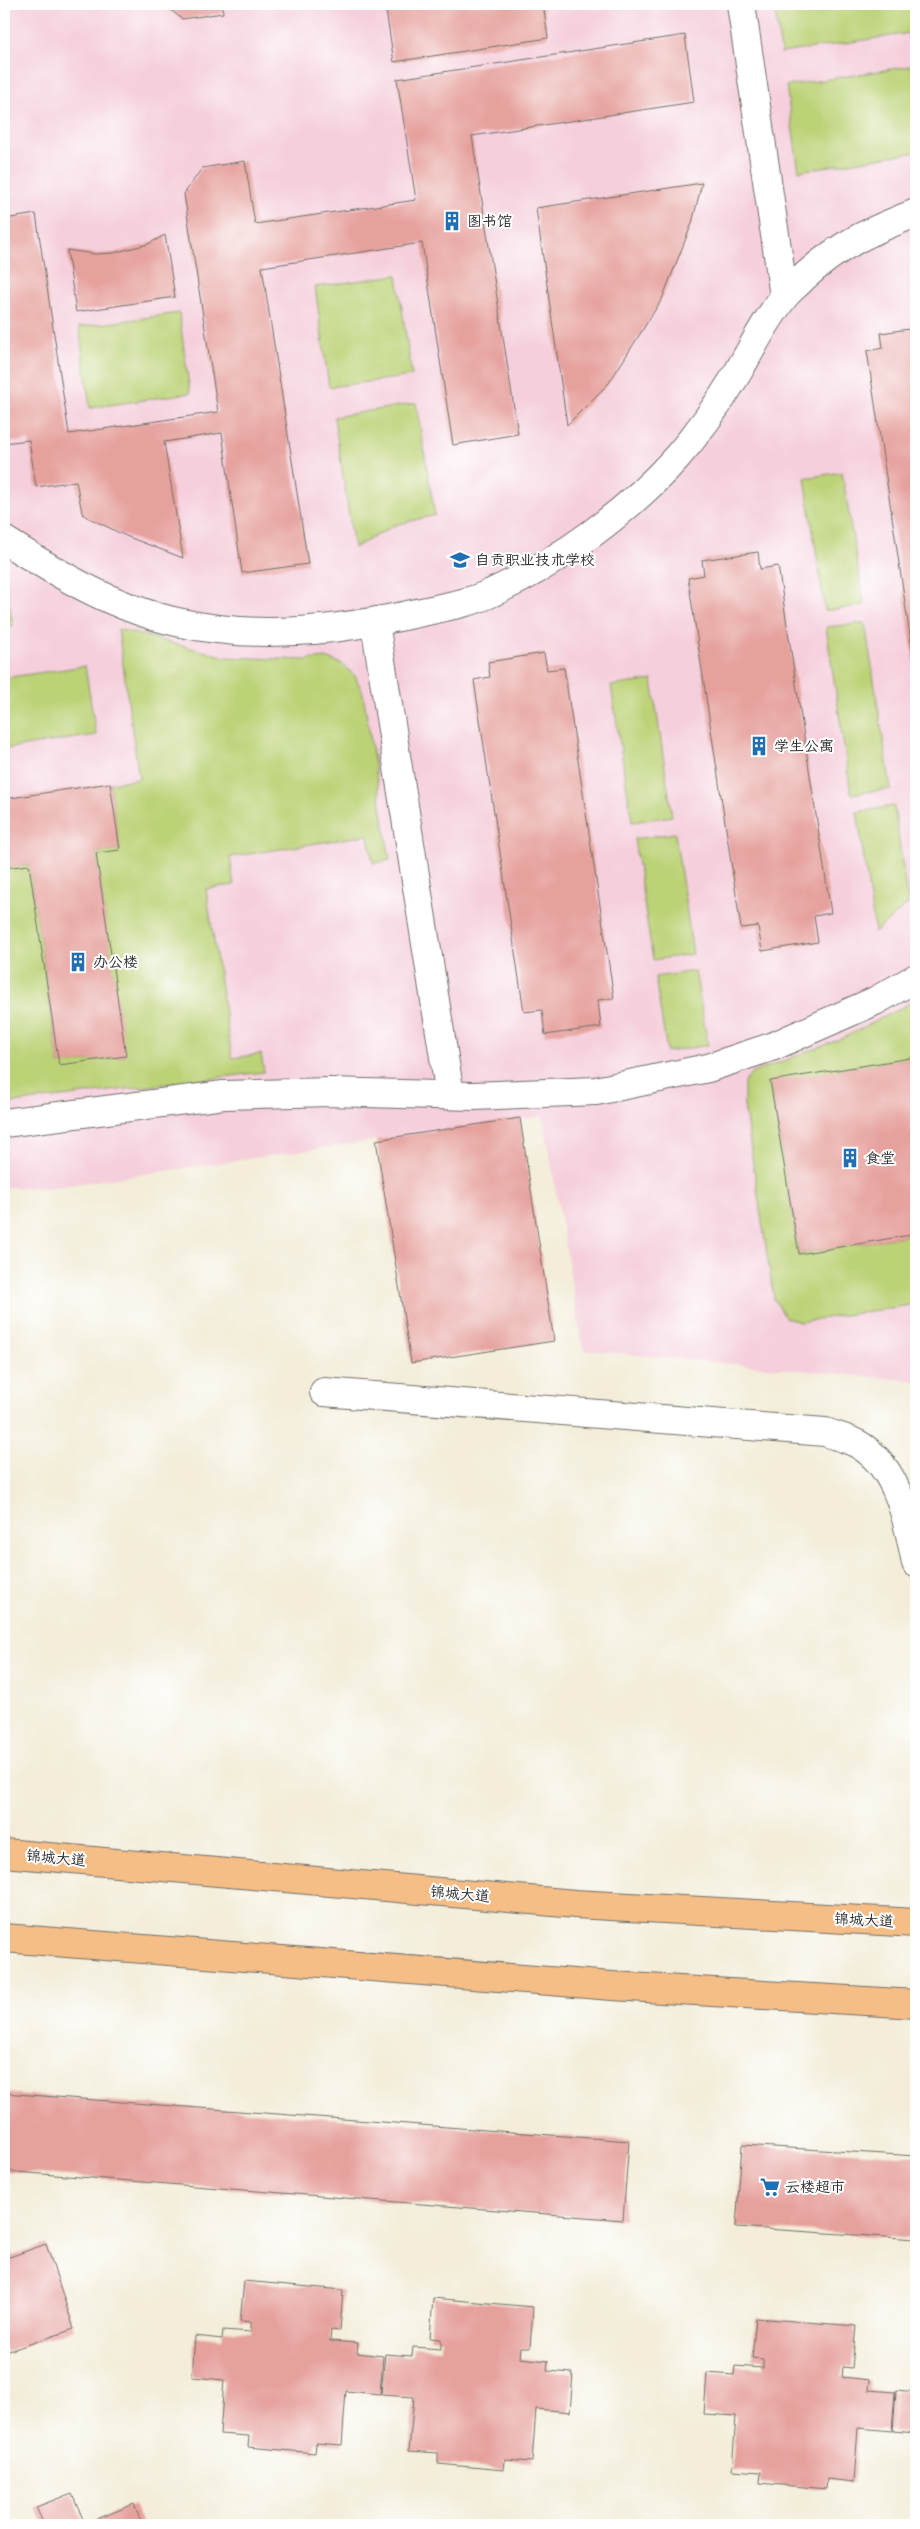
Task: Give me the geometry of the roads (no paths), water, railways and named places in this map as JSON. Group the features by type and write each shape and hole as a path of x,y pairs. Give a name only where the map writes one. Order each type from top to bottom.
{"main road":[{"name":"锦城大道","path":"4,1854 575,1904 916,1923"},
{"path":"4,1938 612,1986 916,2004"}],"lane":[{"path":"741,4 784,296"},
{"path":"4,540 80,586 122,604 177,622 222,629 318,632 375,623 489,594 533,571 633,502 677,457 697,431 736,376 748,352 784,296 827,256 865,233 916,212"},
{"path":"375,623 450,1095"},
{"path":"4,1123 224,1095 330,1092 450,1095 596,1091 708,1068 774,1046 875,1001 916,978"},
{"path":"324,1392 825,1432 861,1445 885,1467 907,1519 916,1563"}],"place":[{"name":"图书馆","path":"452,221"},
{"name":"自贡职业技术学校","path":"460,560"},
{"name":"学生公寓","path":"759,746"},
{"name":"办公楼","path":"78,962"},
{"name":"食堂","path":"850,1158"},
{"name":"云楼超市","path":"770,2187"}]}
